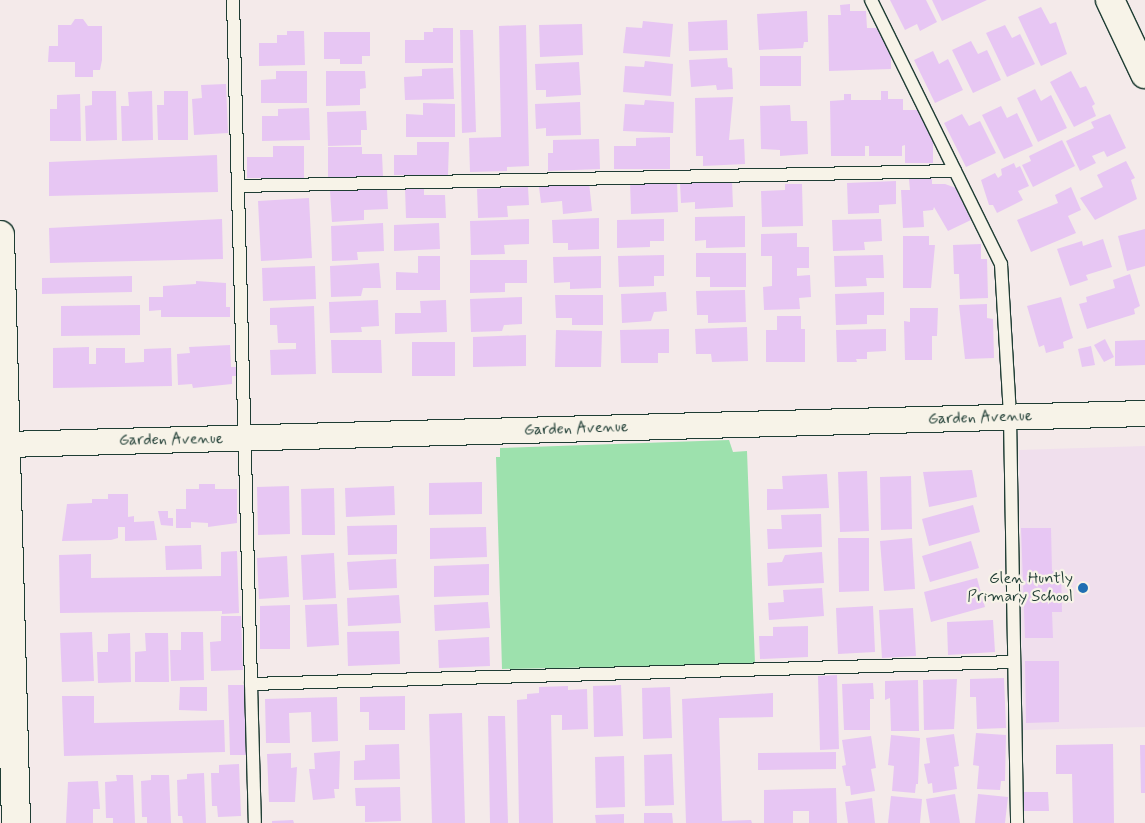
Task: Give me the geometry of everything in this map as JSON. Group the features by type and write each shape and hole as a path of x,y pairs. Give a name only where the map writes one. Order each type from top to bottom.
{"street":[{"path":"1110,0 1139,49 1145,74"},
{"path":"0,235 16,823"},
{"name":"Garden Avenue","path":"6,444 1145,413"}],"lane":[{"path":"233,0 247,438 255,823"},
{"path":"871,0 1000,264 1010,418 1018,823"},
{"path":"238,186 955,171"},
{"path":"251,684 1014,662"}],"shaded area":[{"name":"Glen Huntly Primary School","path":"1145,446 1145,727 1023,730 1019,450"}],"green space":[{"path":"729,440 733,452 747,451 755,664 502,669 496,457 500,457 500,448"}],"building":[{"path":"890,0 926,0 937,22 920,31 917,24 905,30"},
{"path":"932,0 987,0 942,21"},
{"path":"850,4 850,11 866,11 867,28 878,28 891,52 891,69 829,71 828,15 841,15 840,5"},
{"path":"1041,7 1050,24 1056,22 1067,54 1041,66 1018,17"},
{"path":"807,11 808,42 804,42 803,48 759,50 757,14"},
{"path":"75,19 83,19 88,26 102,26 102,60 100,70 93,70 93,77 75,77 75,62 48,62 49,46 58,46 58,25 71,25"},
{"path":"727,20 728,50 689,51 688,22"},
{"path":"643,21 673,24 670,57 623,53 626,27 642,28"},
{"path":"582,24 583,55 540,57 539,25"},
{"path":"526,25 529,166 507,167 507,171 470,172 469,138 501,137 499,26"},
{"path":"1005,25 1012,38 1020,34 1035,64 1007,77 986,33"},
{"path":"433,28 453,28 453,63 405,63 405,40 424,40 424,32 433,32"},
{"path":"460,30 473,30 476,132 462,133"},
{"path":"287,31 304,31 305,65 259,66 259,43 277,43 277,35 287,35"},
{"path":"324,32 370,32 370,56 362,56 362,64 340,64 340,59 324,59"},
{"path":"971,41 978,54 987,50 1001,80 973,93 952,50"},
{"path":"933,51 939,64 948,59 963,90 935,103 914,60"},
{"path":"760,56 801,56 801,86 760,86"},
{"path":"727,58 728,67 732,68 733,89 717,90 716,85 691,87 689,60"},
{"path":"645,61 673,64 671,96 623,92 625,66 644,67"},
{"path":"579,62 581,95 546,97 546,90 536,90 535,64"},
{"path":"453,68 454,99 405,100 404,77 422,76 422,69"},
{"path":"276,71 307,71 307,103 261,103 261,80 276,79"},
{"path":"326,71 365,71 366,88 360,89 360,105 326,106"},
{"path":"1071,71 1080,88 1086,86 1095,104 1092,106 1096,116 1074,127 1050,82"},
{"path":"226,84 228,133 194,135 192,99 202,98 201,85"},
{"path":"1035,89 1041,101 1051,95 1067,128 1038,142 1017,98"},
{"path":"92,91 116,91 117,140 86,141 85,106 92,105"},
{"path":"152,91 153,140 122,141 121,106 129,106 128,92"},
{"path":"164,91 188,91 188,140 158,140 157,105 164,105"},
{"path":"881,91 888,91 888,99 903,99 903,110 919,110 933,141 933,163 905,163 905,145 902,146 902,156 869,156 869,146 865,146 865,156 831,156 830,101 844,100 844,94 851,94 851,100 881,100"},
{"path":"80,94 81,141 50,141 50,109 57,109 57,95"},
{"path":"733,97 729,140 744,139 745,164 703,166 703,156 696,156 695,98"},
{"path":"645,100 674,102 673,133 623,131 625,104 644,105"},
{"path":"580,102 581,135 546,136 546,128 536,129 535,104"},
{"path":"423,103 455,104 455,137 406,137 406,114 423,115"},
{"path":"790,105 791,121 807,121 808,154 780,156 780,150 761,149 760,106"},
{"path":"1001,106 1007,118 1017,113 1033,146 1004,159 982,115"},
{"path":"309,108 310,140 262,141 262,116 278,116 278,109"},
{"path":"366,111 367,130 361,130 361,145 328,146 327,112"},
{"path":"962,114 969,126 980,121 996,153 966,167 944,123"},
{"path":"1110,114 1126,148 1107,157 1104,151 1092,156 1096,163 1080,171 1066,141 1094,128 1091,122"},
{"path":"670,137 670,169 614,169 614,146 636,146 636,138"},
{"path":"599,139 600,169 548,171 548,153 553,153 553,140"},
{"path":"1062,140 1075,166 1033,187 1022,165 1031,161 1029,156"},
{"path":"417,142 449,142 448,175 394,175 394,155 417,155"},
{"path":"273,146 304,146 304,178 247,178 247,157 273,157"},
{"path":"328,147 362,147 362,154 382,154 383,177 328,178"},
{"path":"217,155 218,192 49,196 49,162"},
{"path":"1126,161 1135,178 1131,180 1137,199 1095,220 1080,198 1103,187 1097,175"},
{"path":"1014,163 1016,168 1020,166 1029,186 1018,191 1023,200 997,213 993,205 989,205 981,180 995,173 998,178 1002,175 1001,169"},
{"path":"909,179 932,179 932,184 945,184 956,188 971,220 948,231 934,207 933,210 923,211 924,227 903,228 901,190 910,190"},
{"path":"677,181 678,212 631,214 630,182"},
{"path":"732,181 733,207 695,209 695,202 681,203 680,183"},
{"path":"896,181 896,204 879,205 879,213 848,214 847,183"},
{"path":"589,182 592,211 563,214 562,201 541,203 539,187"},
{"path":"785,184 802,184 803,226 762,227 761,191 785,190"},
{"path":"424,187 424,195 445,195 446,218 406,218 405,188"},
{"path":"528,187 529,205 507,206 508,217 478,218 477,189"},
{"path":"1071,187 1081,210 1068,216 1076,233 1031,252 1017,220 1058,203 1055,195"},
{"path":"387,189 388,209 364,210 364,220 332,222 330,191"},
{"path":"309,198 312,258 261,261 258,201"},
{"path":"745,216 745,247 706,248 706,240 695,241 695,217"},
{"path":"599,218 599,249 568,250 568,243 553,243 552,220"},
{"path":"222,219 223,259 50,263 49,228"},
{"path":"529,219 529,244 504,245 505,254 471,255 470,221"},
{"path":"664,219 664,241 650,241 650,247 617,248 617,220"},
{"path":"881,219 882,241 864,242 865,250 833,251 832,220"},
{"path":"383,223 384,251 357,252 358,260 332,261 331,226"},
{"path":"439,223 440,249 394,251 394,225"},
{"path":"1145,229 1145,266 1127,271 1118,236"},
{"path":"797,233 797,247 809,247 809,268 797,268 797,276 810,275 811,297 799,298 800,309 764,310 763,287 772,286 772,256 761,256 761,234"},
{"path":"903,236 929,236 929,245 935,245 931,288 903,288"},
{"path":"1103,239 1112,267 1086,275 1088,280 1070,286 1057,249 1082,241 1083,246"},
{"path":"981,244 981,259 987,259 988,298 960,299 959,274 954,274 953,245"},
{"path":"696,253 746,253 746,287 710,287 710,277 696,277"},
{"path":"664,255 664,276 654,276 654,286 619,287 618,256"},
{"path":"883,255 884,278 866,278 867,286 835,287 834,256"},
{"path":"418,256 440,256 440,290 396,290 396,272 418,273"},
{"path":"601,256 601,288 570,289 570,282 554,283 553,257"},
{"path":"470,260 527,260 527,283 505,283 505,292 470,293"},
{"path":"379,263 381,288 363,288 361,296 331,297 330,266"},
{"path":"315,266 316,299 263,301 262,268"},
{"path":"1130,274 1140,306 1134,309 1135,314 1087,329 1079,304 1087,302 1086,297 1115,288 1113,280"},
{"path":"132,276 132,292 42,294 42,278"},
{"path":"196,281 226,283 226,307 230,307 230,317 161,317 161,310 149,311 149,297 163,297 163,286 196,284"},
{"path":"745,290 746,322 708,323 708,315 697,315 696,291"},
{"path":"666,292 667,311 654,312 651,321 622,323 621,294"},
{"path":"884,292 884,315 867,315 867,324 836,325 835,294"},
{"path":"555,295 603,295 603,325 572,325 572,318 556,318"},
{"path":"522,297 522,324 504,325 502,331 471,332 470,299"},
{"path":"1061,297 1073,338 1063,342 1064,348 1046,353 1044,345 1039,347 1027,306"},
{"path":"378,300 379,326 361,327 362,332 330,333 329,302"},
{"path":"446,300 447,332 395,334 395,313 421,313 420,301"},
{"path":"987,304 987,318 993,319 994,358 965,359 959,305"},
{"path":"140,305 140,335 61,336 61,306"},
{"path":"314,306 316,374 271,375 270,350 296,349 296,343 278,343 277,325 270,325 270,308"},
{"path":"910,308 938,308 937,336 932,336 932,360 905,360 904,321 910,322"},
{"path":"777,316 801,316 801,329 805,329 805,362 766,362 766,330 777,330"},
{"path":"747,327 748,361 712,362 711,354 696,354 695,329"},
{"path":"669,329 669,353 658,353 658,363 621,363 620,330"},
{"path":"886,329 886,351 867,352 867,359 856,359 857,362 837,362 836,330"},
{"path":"556,330 602,331 601,367 555,367"},
{"path":"526,335 526,366 473,367 473,337"},
{"path":"1105,339 1114,357 1104,362 1094,345"},
{"path":"331,340 381,340 382,373 332,373"},
{"path":"1145,340 1145,365 1115,366 1115,341"},
{"path":"412,342 455,342 455,376 412,376"},
{"path":"230,345 231,367 237,367 238,376 232,376 232,384 193,388 192,384 178,385 177,354 190,353 189,347"},
{"path":"1091,346 1095,365 1082,367 1078,349"},
{"path":"89,347 89,364 96,364 96,348 125,348 125,363 144,362 144,349 171,348 172,386 53,388 53,348"},
{"path":"972,470 977,497 929,507 923,472"},
{"path":"867,471 869,531 840,532 838,472"},
{"path":"827,474 829,508 767,510 767,489 783,489 782,476"},
{"path":"911,476 912,529 881,530 880,477"},
{"path":"482,482 482,514 429,515 429,483"},
{"path":"199,484 215,484 215,489 237,489 237,523 208,527 208,523 191,522 191,528 176,528 176,509 186,509 186,489 199,489"},
{"path":"289,486 290,534 258,535 257,487"},
{"path":"394,486 395,515 346,517 345,488"},
{"path":"334,488 335,535 302,535 301,489"},
{"path":"108,494 128,494 128,517 134,516 134,522 154,521 157,540 125,541 125,527 118,527 118,538 111,540 62,541 67,504 92,503 92,499 108,499"},
{"path":"973,505 980,532 929,546 922,519"},
{"path":"158,511 168,511 168,518 173,518 173,526 161,525"},
{"path":"821,514 822,547 768,549 767,529 782,529 781,515"},
{"path":"397,525 397,554 348,555 347,526"},
{"path":"486,527 487,557 430,559 430,528"},
{"path":"1021,528 1051,528 1052,571 1061,571 1062,612 1052,612 1053,638 1025,638"},
{"path":"838,538 869,538 869,591 839,592"},
{"path":"912,538 915,589 884,591 880,541"},
{"path":"971,541 979,568 930,582 922,556"},
{"path":"201,545 202,569 166,570 165,546"},
{"path":"237,551 239,613 222,614 222,611 60,613 59,555 91,554 91,578 221,576 221,552"},
{"path":"822,552 824,583 768,586 767,563 782,562 785,555"},
{"path":"334,553 336,598 303,600 301,555"},
{"path":"287,556 289,597 259,599 257,558"},
{"path":"396,559 397,588 349,590 347,562"},
{"path":"489,564 489,595 434,597 434,566"},
{"path":"977,578 985,607 931,622 924,592"},
{"path":"822,588 824,616 769,620 768,603 784,602 783,590"},
{"path":"399,595 401,623 348,626 347,598"},
{"path":"488,602 490,628 435,631 434,605"},
{"path":"337,604 339,645 307,647 305,605"},
{"path":"290,605 290,649 260,649 260,606"},
{"path":"873,606 875,652 838,654 836,608"},
{"path":"913,608 916,656 882,658 879,610"},
{"path":"221,616 241,616 243,670 211,671 210,642 221,641"},
{"path":"993,620 995,652 948,655 947,622"},
{"path":"808,626 808,657 760,659 759,636 773,636 773,627"},
{"path":"399,631 400,664 348,666 347,632"},
{"path":"92,632 94,681 62,682 60,633"},
{"path":"181,632 203,632 204,680 171,681 170,650 181,650"},
{"path":"130,633 131,682 98,683 97,652 108,652 108,634"},
{"path":"145,633 168,633 169,682 135,682 135,652 146,651"},
{"path":"489,637 490,666 439,668 438,640"},
{"path":"1025,661 1059,661 1059,722 1026,723"},
{"path":"837,675 839,749 820,750 818,676"},
{"path":"1004,678 1006,728 977,729 976,697 970,697 970,679"},
{"path":"957,679 954,729 924,730 923,680"},
{"path":"918,680 919,731 891,731 890,698 885,700 885,681"},
{"path":"873,683 874,699 870,699 870,730 844,730 842,684"},
{"path":"228,685 244,685 246,755 230,755"},
{"path":"621,685 623,736 594,737 593,686"},
{"path":"568,686 568,690 587,689 588,729 562,730 562,715 551,715 553,823 519,823 517,700 527,699 527,694 539,693 539,687"},
{"path":"180,687 207,687 207,711 179,710"},
{"path":"670,687 672,738 643,739 642,688"},
{"path":"773,693 773,717 719,718 722,821 751,820 752,823 686,823 682,699"},
{"path":"62,696 94,696 94,723 224,720 225,752 64,756"},
{"path":"405,696 405,730 369,730 369,712 360,712 360,697"},
{"path":"337,697 338,741 312,742 311,712 289,713 290,743 266,743 265,699"},
{"path":"462,713 465,823 432,823 429,714"},
{"path":"488,716 505,716 508,823 490,823"},
{"path":"976,733 1006,735 1005,781 1001,781 1000,790 977,789 979,766 973,765"},
{"path":"954,734 959,766 954,767 957,789 933,793 932,783 928,784 924,764 930,763 926,738"},
{"path":"891,735 920,738 918,784 916,784 915,793 892,791 894,766 888,765"},
{"path":"871,736 876,768 871,769 875,791 851,795 850,786 846,786 842,766 846,765 842,740"},
{"path":"399,744 400,779 354,780 354,761 365,760 365,745"},
{"path":"1113,744 1114,823 1073,823 1072,774 1056,774 1056,745"},
{"path":"1140,745 1145,745 1145,793 1141,793"},
{"path":"340,751 339,789 334,789 335,798 313,800 309,769 315,769 314,753"},
{"path":"836,752 836,769 758,770 758,753"},
{"path":"291,753 291,768 297,767 295,802 269,802 267,754"},
{"path":"672,754 674,805 645,806 644,755"},
{"path":"624,756 625,807 596,808 595,757"},
{"path":"239,764 241,816 218,817 217,806 212,806 211,773 219,773 219,765"},
{"path":"204,773 206,823 183,823 182,816 178,816 177,780 187,779 187,774"},
{"path":"116,775 133,775 135,823 113,823 113,818 106,818 105,782 117,781"},
{"path":"151,775 169,775 171,823 147,823 147,817 142,817 141,781 151,780"},
{"path":"98,781 100,809 93,809 93,823 66,823 68,782"},
{"path":"400,787 401,821 365,822 365,806 356,806 355,788"},
{"path":"836,788 837,823 809,823 809,811 793,811 793,823 764,823 764,790"},
{"path":"1023,792 1048,792 1049,811 1024,811"},
{"path":"955,794 960,823 930,823 926,799"},
{"path":"978,794 1008,797 1005,823 975,823"},
{"path":"891,796 922,799 920,823 888,823"},
{"path":"872,798 875,823 848,823 845,802"},
{"path":"644,813 672,813 673,823 644,823"},
{"path":"624,814 624,823 596,823 595,815"},
{"path":"293,820 294,823 272,823 272,821"}],"place":[{"name":"Glen Huntly Primary School","path":"1083,588"}]}
